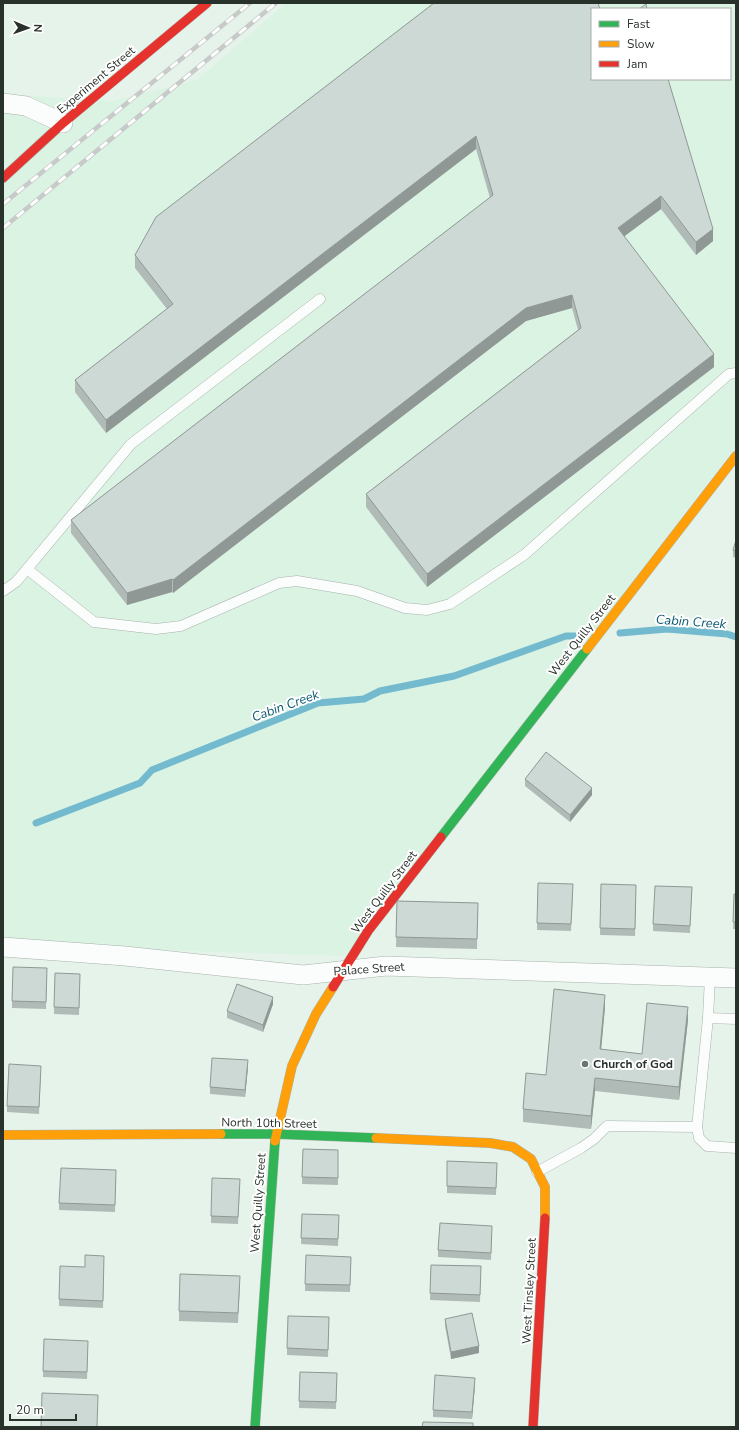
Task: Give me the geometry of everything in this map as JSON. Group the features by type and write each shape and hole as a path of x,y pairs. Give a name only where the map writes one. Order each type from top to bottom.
{"street":[{"name":"Experiment Street","path":"3,178 63,123 207,3"},
{"path":"3,103 26,106 63,123"},
{"name":"West Quilly Street","path":"255,1427 275,1134 292,1066 316,1014 368,931 736,456"},
{"name":"Palace Street","path":"3,947 124,956 303,975 386,966 736,978"},
{"name":"North 10th Street","path":"3,1135 275,1134 490,1143 513,1147 531,1159"},
{"name":"West Tinsley Street","path":"531,1159 544,1187 545,1226 533,1427"}],"lane":[{"path":"3,591 16,582 131,444 320,299"},
{"path":"27,569 94,622 156,629 181,626 212,614 251,594 272,586 297,581 357,591 405,608 427,610 450,604 524,555 729,374 736,374"},
{"path":"710,977 708,1018 697,1127 699,1138 706,1146 736,1148"},
{"path":"708,1018 736,1019"},
{"path":"537,1172 581,1148 594,1139 607,1126 697,1127"}],"shaded area":[{"path":"286,3 736,3 736,446 345,956 3,945 3,94 113,101 197,80"}],"building":[{"path":"434,3 598,3 600,8 591,8 591,80 668,80 713,229 696,242 661,196 618,228 714,354 427,574 366,494 581,328 572,295 526,308 173,580 172,579 127,593 71,520 493,195 476,136 106,420 75,380 173,304 135,255 156,217"},
{"path":"646,4 647,8 640,8"},
{"path":"736,540 736,551 733,550"},
{"path":"546,752 592,788 570,815 525,779"},
{"path":"538,883 573,884 571,924 537,923"},
{"path":"601,884 636,885 635,929 600,928"},
{"path":"655,886 692,887 690,926 653,924"},
{"path":"734,894 736,894 736,922 733,922"},
{"path":"397,901 478,903 477,939 396,937"},
{"path":"13,967 47,968 46,1002 12,1001"},
{"path":"55,973 80,974 79,1008 54,1007"},
{"path":"237,984 273,997 263,1025 227,1011"},
{"name":"Church of God","path":"554,989 605,995 600,1049 642,1054 647,1003 688,1007 679,1087 595,1078 591,1116 523,1109 526,1073 546,1075"},
{"path":"212,1058 248,1060 245,1090 210,1087"},
{"path":"9,1064 41,1066 39,1107 7,1106"},
{"path":"303,1149 338,1150 338,1178 302,1177"},
{"path":"447,1161 497,1163 496,1188 447,1186"},
{"path":"61,1168 116,1170 115,1205 59,1203"},
{"path":"212,1178 240,1179 238,1217 211,1216"},
{"path":"302,1214 339,1215 338,1239 301,1238"},
{"path":"440,1223 492,1226 491,1253 438,1250"},
{"path":"85,1255 104,1256 103,1301 59,1299 60,1266 85,1267"},
{"path":"306,1255 351,1257 350,1285 305,1284"},
{"path":"431,1265 481,1266 480,1295 430,1293"},
{"path":"180,1274 240,1276 238,1313 179,1311"},
{"path":"472,1313 479,1346 451,1352 445,1319"},
{"path":"288,1316 329,1317 328,1350 287,1348"},
{"path":"44,1339 88,1341 87,1372 43,1371"},
{"path":"300,1372 337,1373 336,1402 299,1401"},
{"path":"435,1375 475,1378 472,1412 433,1410"},
{"path":"42,1393 98,1395 97,1427 41,1427"},
{"path":"423,1422 473,1423 473,1427 422,1427"}],"waterway":[{"name":"Cabin Creek","path":"620,633 667,629 727,634 736,637"},
{"name":"Cabin Creek","path":"36,823 140,783 152,770 318,703 364,699 380,691 454,676 566,636 576,636"}],"railway":[{"path":"3,204 250,3"},
{"path":"3,228 276,3"}],"traffic: fast":[{"path":"441,837 587,649"},
{"path":"221,1134 275,1134 376,1138"},
{"path":"255,1427 275,1141"}],"traffic: slow":[{"path":"587,649 736,456"},
{"path":"275,1141 292,1066 316,1014 333,987"},
{"path":"3,1135 221,1134"},
{"path":"376,1138 490,1143 513,1147 531,1159 545,1187 545,1218"}],"traffic: jam":[{"path":"3,178 63,123 207,3"},
{"path":"333,987 368,931 441,837"},
{"path":"533,1427 545,1218"}],"place":[{"name":"Church of God","path":"585,1064"}]}
